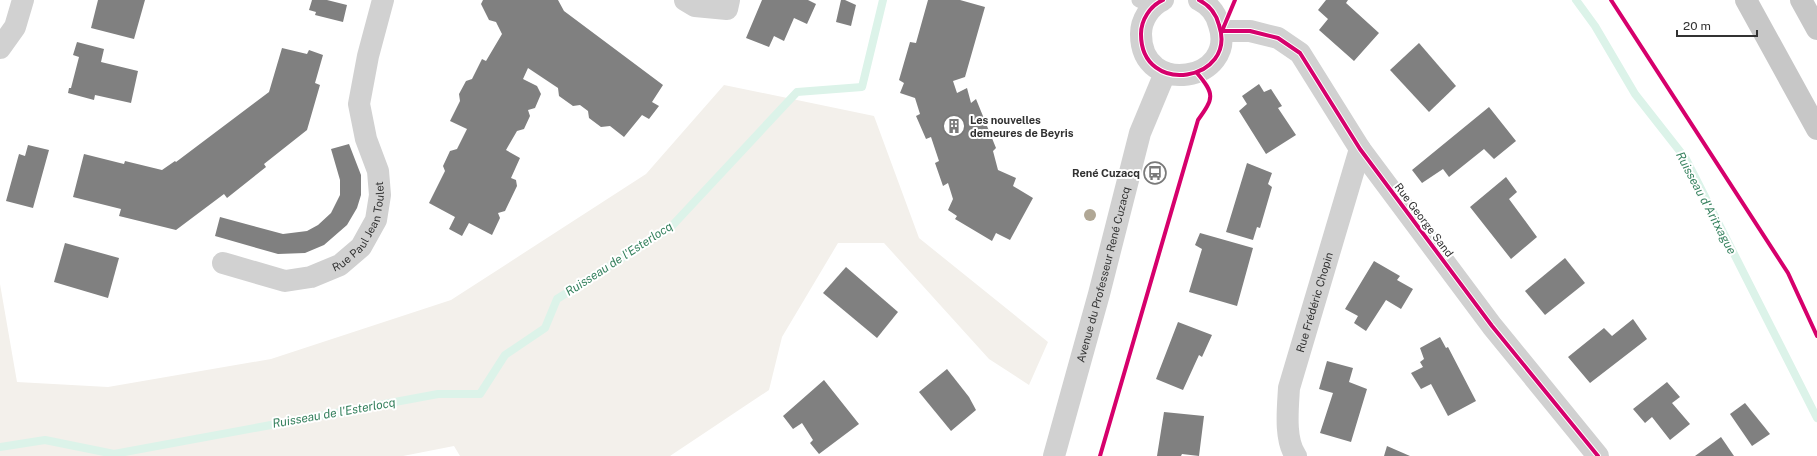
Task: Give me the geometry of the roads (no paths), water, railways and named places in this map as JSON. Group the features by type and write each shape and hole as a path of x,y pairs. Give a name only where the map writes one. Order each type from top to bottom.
{"main road":[{"path":"1746,0 1817,129"},
{"path":"1801,0 1817,29"}],"street":[{"path":"0,48 15,27 23,0"},
{"name":"Rue Paul Jean Toulet","path":"223,263 285,281 311,277 340,264 362,247 376,220 380,194 378,171 366,139 359,104 368,56 383,0"},
{"path":"685,0 695,6 727,10 729,0"},
{"path":"1152,2 1141,30 1141,42 1145,54 1153,65 1165,73 1181,76 1197,73 1208,66 1216,56 1221,44 1222,31 1217,16 1206,4 1199,0"},
{"name":"Rue George Sand","path":"1222,31 1250,31 1278,38 1300,53 1360,150 1492,326 1598,456"},
{"name":"Avenue du Professeur René Cuzacq","path":"1054,456 1099,294 1140,132 1165,73"},
{"name":"Rue Frédéric Chopin","path":"1296,456 1291,450 1288,422 1289,388 1360,150"}],"waterway":[{"name":"Ruisseau de l'Esterlocq","path":"0,447 45,440 114,454 438,394 480,394 505,355 545,328 557,299 670,228 797,92 862,87 883,0"},
{"name":"Ruisseau d'Aritxague","path":"1576,0 1595,26 1635,94 1686,159 1817,418"}],"place":[{"name":"Les nouvelles demeures de Beyris","path":"954,126"},
{"name":"René Cuzacq","path":"1155,173"}]}
